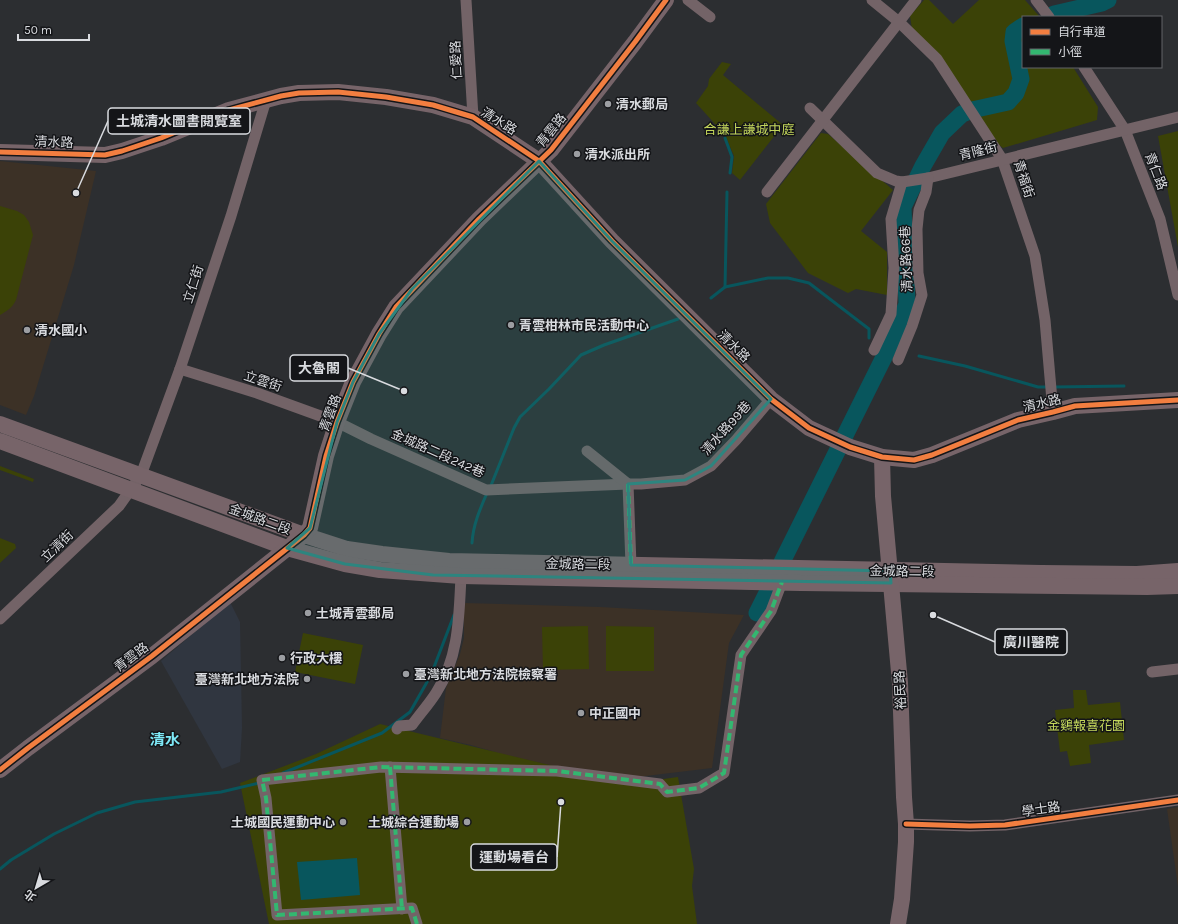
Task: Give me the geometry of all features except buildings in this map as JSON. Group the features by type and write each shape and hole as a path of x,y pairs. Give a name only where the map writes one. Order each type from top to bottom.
{"street":[{"name":"仁愛路","path":"466,0 473,118"},
{"name":"青雲路","path":"0,770 152,656 304,535 310,528 326,456 337,422 353,382 379,334 396,307 479,219 551,150 617,66 666,0"},
{"path":"688,0 710,17"},
{"name":"青福街","path":"872,0 937,59 1002,159 1035,256 1045,320 1053,412"},
{"path":"767,192 916,0"},
{"path":"1036,0 1049,16"},
{"name":"青仁路","path":"1085,68 1125,130 1160,219 1178,295"},
{"name":"清水路","path":"0,152 105,155 129,149 188,128 229,110 280,96 299,93 344,93 386,97 433,105 473,118 540,161 612,241 771,399 809,428 855,449 882,456 914,460 932,455 1018,420 1075,406 1178,400"},
{"name":"立仁街","path":"141,475 180,369 231,216 266,100"},
{"name":"青隆街","path":"810,108 878,173 896,182 928,178 1178,117"},
{"name":"清水路66巷","path":"898,360 912,326 922,295 918,273 917,229 919,210 926,192 928,178"},
{"path":"874,350 891,314 894,268 891,219 902,182"},
{"name":"立雲街","path":"180,369 257,393 337,422"},
{"name":"清水路99巷","path":"628,484 684,480 711,466 736,440 771,399"},
{"name":"金城路二段242巷","path":"337,422 371,439 486,490 628,484"},
{"name":"金城路二段","path":"0,424 304,535 347,548 382,554 436,560 631,565 1146,587 1178,586"},
{"name":"金城路二段","path":"0,441 287,548 345,564 380,570 461,576 782,582 891,577 1129,574 1178,571"},
{"path":"587,451 628,484 631,565"},
{"name":"裕民路","path":"882,456 883,496 900,683 906,824 902,900 898,924"},
{"name":"立清街","path":"0,619 119,506 141,475"},
{"path":"397,729 399,726 412,725 436,693 444,678 454,653 458,626 461,576"},
{"path":"417,924 412,908 277,915 266,798 262,780 390,767 557,771 660,784 667,792 699,788 724,773 741,655 771,610 782,582"},
{"path":"1152,672 1178,669"},
{"path":"390,767 402,909"},
{"name":"學士路","path":"906,824 970,826 1005,825 1178,800"}],"highlighted area":[{"path":"539,161 612,241 771,399 711,466 685,480 628,484 631,565 890,571 891,583 433,575 345,564 287,548 310,528 337,422 353,382 379,334 412,289"}],"shaded area":[{"name":"清水國小","path":"0,161 96,171 74,265 34,396 26,415 0,405"},
{"path":"230,602 240,622 242,728 240,762 222,769 161,661"},
{"name":"中正國中","path":"464,603 600,607 744,615 729,643 712,768 629,778 566,769 440,738 446,688 460,654 464,638"},
{"path":"1178,807 1178,887 1167,809"}],"green space":[{"path":"924,0 929,0 953,24 979,0 1025,0 1039,16 1022,16 1022,68 1074,68 1098,107 1097,120 1003,148 998,144 912,29 910,16"},
{"name":"合謙上謙城中庭","path":"722,62 731,64 723,75 783,125 740,180 732,173 734,156 725,135 696,103 708,86 709,79"},
{"path":"1178,131 1178,247 1158,136"},
{"path":"821,133 828,134 893,190 861,231 887,252 887,295 856,289 848,293 808,273 770,223 766,204"},
{"path":"0,206 17,211 24,215 29,222 33,235 16,300 9,309 0,315"},
{"path":"0,466 34,479 33,482 0,470"},
{"path":"0,538 15,544 16,548 0,563"},
{"path":"588,626 589,669 543,670 542,627"},
{"path":"606,626 654,627 654,671 606,671"},
{"path":"303,633 363,645 355,684 295,672"},
{"name":"金鷄報喜花園","path":"1073,690 1086,690 1088,705 1120,702 1124,740 1089,745 1091,763 1070,766 1067,751 1060,752 1055,710 1074,708"},
{"name":"土城綜合運動場","path":"380,724 566,769 649,781 678,777 694,869 692,886 697,924 269,924 240,783 316,754"}],"water":[{"path":"357,858 360,895 301,900 297,862"}],"waterway":[{"path":"1054,14 1102,3 1108,0"},
{"path":"782,562 889,347 907,304 903,207 923,166 942,133 962,114 972,110 1008,102 1016,93 1021,79 1013,41 1014,32 1022,27"},
{"path":"725,138 732,157 730,173"},
{"path":"725,287 727,192"},
{"path":"711,298 725,287 768,278 788,278 809,283 869,329 869,338"},
{"path":"490,488 514,428 520,417 581,355 604,345 678,319"},
{"path":"919,356 965,366 1038,387 1049,387"},
{"path":"1054,387 1124,386"},
{"path":"472,543 475,523 487,493"},
{"path":"757,613 777,573"},
{"path":"283,773 382,733 410,712 431,675 454,615"},
{"path":"0,869 11,860 54,834 97,813 135,802 221,792 259,783"}],"marked path":[{"path":"628,484 631,565"},
{"path":"417,924 412,908 277,915 266,798 262,780 381,767 557,771 660,784 667,792 699,788 724,773 741,655 771,611 782,582"},
{"path":"390,767 402,909"}],"cycle path":[{"path":"0,770 152,656 304,535 310,528 326,456 337,422 353,382 379,334 396,307 479,219 551,150 666,0"},
{"path":"0,152 105,155 161,138 229,110 281,96 299,93 338,92 386,97 433,105 473,117 539,161 612,241 771,399 809,428 850,447 882,457 914,460 932,455 1018,420 1075,406 1178,400"},
{"path":"906,824 970,826 1005,825 1178,800"}],"place":[{"name":"清水郵局","path":"608,104"},
{"name":"清水派出所","path":"577,154"},
{"name":"土城清水圖書閱覽室","path":"76,193"},
{"name":"青雲柑林市民活動中心","path":"511,325"},
{"name":"清水國小","path":"27,330"},
{"name":"大魯閣","path":"404,391"},
{"name":"土城青雲郵局","path":"308,613"},
{"name":"廣川醫院","path":"933,615"},
{"name":"行政大樓","path":"282,658"},
{"name":"臺灣新北地方法院檢察署","path":"406,674"},
{"name":"臺灣新北地方法院","path":"307,679"},
{"name":"中正國中","path":"581,713"},
{"name":"運動場看台","path":"561,802"},
{"name":"土城國民運動中心","path":"343,822"},
{"name":"土城綜合運動場","path":"467,822"}],"district":[{"name":"清水","path":"165,740"}]}
